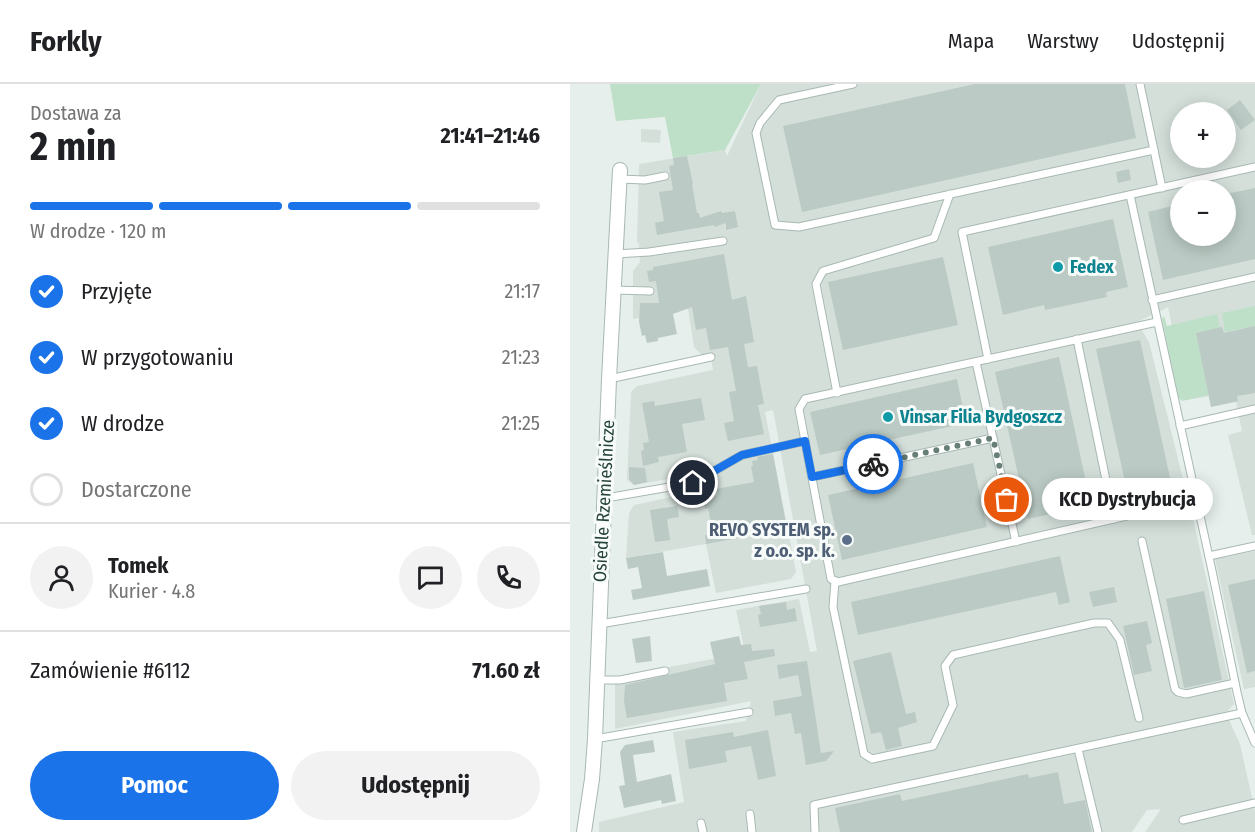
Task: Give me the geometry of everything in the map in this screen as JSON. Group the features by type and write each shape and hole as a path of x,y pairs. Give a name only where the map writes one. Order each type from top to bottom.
{"street":[{"name":"Osiedle Rzemieślnicze","path":"584,832 595,739 609,380 620,175"}],"lane":[{"path":"853,84 779,100 760,123 756,133 775,225 799,227 1154,150"},
{"path":"1140,84 1162,188"},
{"path":"988,359 962,232 1255,167"},
{"path":"620,175 645,180 665,177"},
{"path":"837,393 816,284 823,271 934,238 950,194"},
{"path":"1130,195 1235,683 1242,712 1255,743"},
{"path":"615,254 649,252 723,241"},
{"path":"1152,300 1255,277"},
{"path":"614,290 650,291"},
{"path":"1157,322 806,399 799,405 831,579 838,582 1197,500"},
{"path":"1077,339 1114,519"},
{"path":"609,380 711,357"},
{"path":"976,362 1016,542"},
{"path":"1180,426 1255,409"},
{"path":"812,477 993,438"},
{"path":"606,498 693,483 742,455 805,441"},
{"path":"1143,541 1175,689 1186,694 1235,683"},
{"path":"1209,556 1255,546"},
{"path":"835,581 833,607 851,698 864,754 872,759 933,746 953,705 945,666 954,655 1094,623 1108,622 1120,640 1139,718"},
{"path":"600,624 806,589"},
{"path":"597,680 620,680 665,671"},
{"path":"595,739 748,712"},
{"path":"815,832 814,805 1242,712"},
{"path":"1078,749 1098,832"},
{"path":"1183,820 1255,803"},
{"path":"750,814 752,832"},
{"path":"701,823 703,832"}],"shaded area":[{"path":"761,84 1255,84 1255,535 1252,535 1228,435 1242,431 1236,402 1211,407 1209,396 1187,400 1168,307 1137,322 1149,342 1194,523 1234,704 1226,713 1240,744 1255,811 1255,832 1145,832 1161,809 1147,810 1132,832 599,832 599,822 684,802 673,732 746,721 751,701 615,729 615,677 745,653 736,610 799,599 810,652 817,651 773,410 765,412 796,572 791,579 716,593 706,544 626,558 629,513 634,505 695,492 691,475 634,485 627,480 631,392 637,386 713,370 711,358 706,359 694,347 688,309 633,319 633,271 640,262 637,242 639,164 725,150 727,156"},
{"path":"641,129 661,130 660,143 641,142"},
{"path":"1255,551 1255,687 1244,689 1215,559"}],"green space":[{"path":"610,84 761,84 725,150 673,158 665,117 616,121"},
{"path":"1255,306 1255,326 1225,332 1222,313"},
{"path":"1217,314 1220,328 1196,333 1209,395 1182,401 1178,397 1162,319 1164,316 1167,326"}],"building":[{"path":"975,84 1125,84 1136,138 802,212 783,126"},
{"path":"1240,100 1255,120 1241,130 1236,123 1236,103"},
{"path":"687,156 697,213 700,218 721,211 722,213 735,211 738,227 726,230 726,223 714,227 714,225 657,235 655,223 664,221 659,192 673,190 669,166 674,165 673,158"},
{"path":"1129,169 1131,180 1118,183 1116,172"},
{"path":"1255,188 1255,259 1163,280 1148,212 1170,206 1170,246 1236,246 1236,192"},
{"name":"Fedex","path":"1113,219 1128,287 1106,292 1107,297 1045,310 1044,305 1003,315 988,247"},
{"path":"724,254 732,300 746,296 754,342 744,344 748,367 757,366 764,404 758,405 764,434 728,441 724,423 734,421 729,392 736,391 728,347 710,350 706,328 696,330 692,307 673,314 677,334 658,338 658,341 647,343 645,335 642,336 639,322 640,303 659,303 656,281 649,282 647,271 653,270 653,267"},
{"path":"943,257 958,325 843,350 828,282"},
{"path":"1255,326 1255,393 1237,396 1238,401 1211,407 1196,333 1222,327 1224,333"},
{"path":"1140,340 1172,487 1128,496 1096,349"},
{"path":"1059,357 1091,505 1028,519 995,372"},
{"name":"Vinsar Filia Bydgoszcz","path":"957,379 966,423 820,455 810,412"},
{"path":"701,398 705,420 682,424 687,452 658,457 659,462 643,466 641,451 644,450 643,443 649,442 642,403 654,401 655,406"},
{"path":"773,454 787,529 706,544 705,535 713,534 708,508 705,509 703,498 717,495 716,489 754,482 752,461 758,460 757,457"},
{"path":"973,463 987,527 842,560 828,495"},
{"path":"629,467 645,468 647,482 634,485 629,479"},
{"path":"677,506 679,517 667,519 670,540 655,542 650,510"},
{"path":"663,552 667,576 707,569 710,586 633,600 631,590 642,588 638,567 628,569 626,558"},
{"path":"1060,556 1070,602 1059,605 1056,592 858,635 851,602"},
{"path":"1255,579 1255,671 1247,673 1228,585"},
{"path":"1114,587 1117,602 1093,607 1089,592"},
{"path":"1204,591 1222,680 1184,688 1166,599"},
{"path":"786,602 787,610 795,608 797,621 760,627 759,606"},
{"path":"1147,621 1152,643 1146,645 1152,671 1134,675 1123,626"},
{"path":"650,636 652,661 636,663 632,639"},
{"path":"739,636 741,645 751,644 752,651 774,649 775,656 744,662 748,679 724,683 727,701 627,718 624,701 625,685 715,664 710,642"},
{"path":"891,652 906,714 915,712 917,722 898,728 902,746 886,750 881,732 871,734 853,661"},
{"path":"807,661 821,753 834,751 826,761 806,765 801,733 795,734 791,713 775,716 773,701 802,696 798,675 779,679 777,665"},
{"path":"768,730 776,776 758,780 751,746 725,751 727,762 689,769 685,740 733,732 734,737"},
{"path":"653,740 655,752 633,755 637,782 671,774 676,801 662,804 661,800 624,808 619,786 625,785 620,752 625,745"},
{"path":"1058,772 1064,804 1085,800 1092,832 840,832 835,808 900,794 902,801 1028,774 1029,778"}],"way so far":[{"path":"873,464 993,438 1007,500"}],"place":[{"name":"Fedex","path":"1058,267"},
{"name":"Vinsar Filia Bydgoszcz","path":"888,417"},
{"name":"KCD Dystrybucja","path":"1007,500"},
{"name":"REVO SYSTEM sp. z o.o. sp. k.","path":"847,540"}],"route":[{"path":"693,483 742,455 805,441 812,477 873,464"}]}
